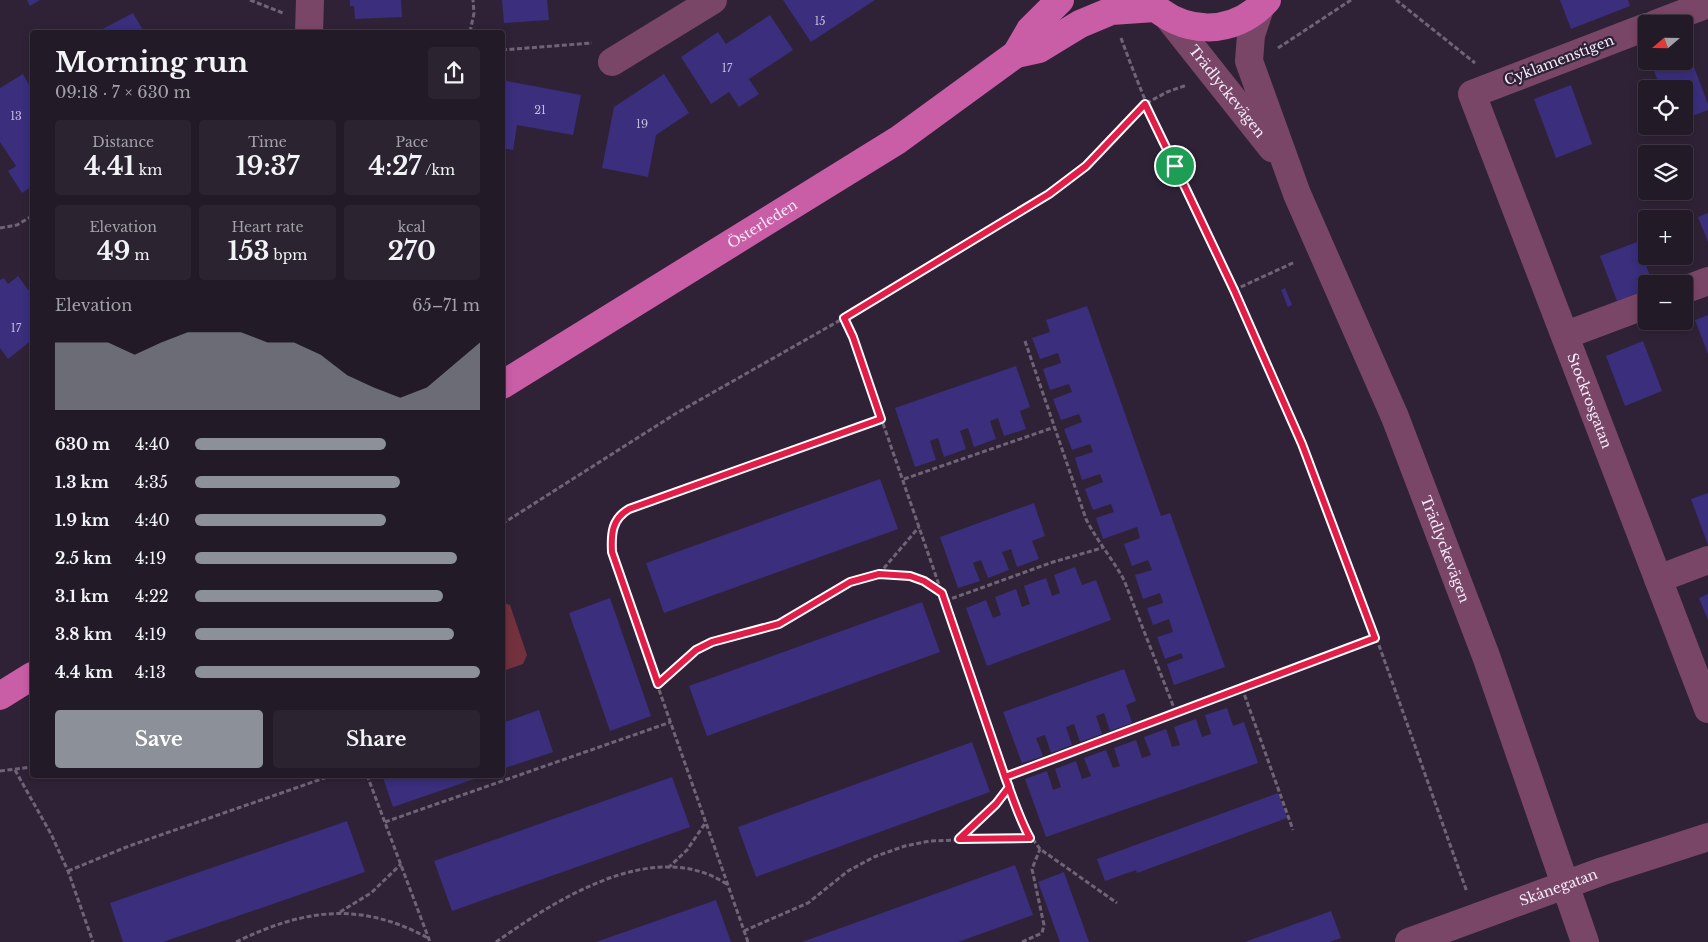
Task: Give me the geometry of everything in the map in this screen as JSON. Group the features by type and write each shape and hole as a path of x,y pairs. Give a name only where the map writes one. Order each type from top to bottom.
{"main road":[{"name":"Österleden","path":"505,382 898,140 1016,54 1030,30 1060,0"},
{"name":"Trädlyckevägen","path":"1157,8 1194,27 1209,28 1236,22 1264,4"},
{"name":"Österleden","path":"1016,54 1039,49 1080,24 1111,11 1157,8"},
{"path":"0,696 30,677"}],"street":[{"path":"309,30 310,0"},
{"path":"603,53 713,0"},
{"name":"Trädlyckevägen","path":"1264,4 1250,35 1249,61 1285,165 1395,417 1486,656 1584,942"},
{"path":"1679,15 1708,4"},
{"name":"Trädlyckevägen","path":"1157,8 1213,74 1285,165"},
{"name":"Cyklamenstigen","path":"1472,94 1638,30"},
{"name":"Stockrosgatan","path":"1472,94 1708,709"},
{"path":"1693,287 1708,281"},
{"path":"1566,335 1638,307"},
{"path":"1658,578 1708,560"},
{"name":"Skånegatan","path":"1409,942 1475,916 1708,837"}],"path":[{"path":"470,30 474,13 473,0"},
{"path":"1249,61 1267,55 1351,0"},
{"path":"1396,0 1477,65 1504,81"},
{"path":"1111,11 1145,104 1234,290 1302,444 1375,638 1475,916"},
{"path":"505,50 603,53"},
{"path":"505,522 674,414 844,318 1049,194 1086,166 1145,104 1167,92 1213,74"},
{"path":"0,228 17,225 30,217"},
{"path":"1234,290 1295,262"},
{"path":"844,318 853,337 904,479 1022,824 1030,838 1040,849 1118,903"},
{"path":"1025,341 1086,519 1102,548 1124,580 1176,712"},
{"path":"748,942 612,552 612,531 619,515 629,509 881,419"},
{"path":"904,479 1055,427"},
{"path":"879,574 920,527"},
{"path":"945,602 1053,562 1102,548"},
{"path":"658,684 681,661 712,642 779,624 850,582 879,574 910,576 924,581 942,593"},
{"path":"1005,777 1375,638"},
{"path":"1242,688 1293,830"},
{"path":"385,822 671,722"},
{"path":"0,771 30,768"},
{"path":"15,770 68,871 93,942"},
{"path":"68,871 129,846 324,778"},
{"path":"368,778 430,942"},
{"path":"959,839 996,804 1009,787"},
{"path":"668,868 687,850 706,822"},
{"path":"744,931 808,903 848,871 874,857 905,846 930,841 959,839 1030,838"},
{"path":"1022,942 1042,932 1042,919 1032,869 1040,849"},
{"path":"340,912 371,893 401,864"},
{"path":"496,942 548,908 597,883 641,870 668,868 695,870 715,876 728,885"},
{"path":"236,942 286,923 316,915 340,912 384,919 410,928 428,938"}],"shaded area":[{"path":"505,603 510,605 527,655 523,664 505,670"}],"building":[{"path":"27,0 40,0 30,6"},
{"path":"350,0 401,0 402,17 355,19 354,6 350,6"},
{"path":"502,0 547,0 549,20 504,23"},
{"path":"783,0 875,0 811,42"},
{"path":"1560,0 1628,0 1630,6 1571,29"},
{"path":"133,13 143,30 101,30"},
{"path":"770,15 793,50 749,79 759,94 739,107 729,92 711,104 681,57 718,32 726,44"},
{"path":"1693,65 1708,104 1708,110 1693,116 1693,80 1657,80 1654,70 1693,70"},
{"path":"23,74 30,86 30,187 22,193 8,171 16,166 0,142 0,88"},
{"path":"664,74 689,113 656,135 648,177 602,168 614,107"},
{"path":"505,81 581,95 573,135 517,125 513,150 505,149"},
{"path":"1571,85 1592,144 1556,158 1534,99"},
{"path":"1708,213 1708,242 1698,217"},
{"path":"1637,242 1638,265 1646,265 1650,275 1638,275 1638,293 1617,301 1600,256"},
{"path":"18,276 30,292 30,342 8,359 0,348 0,280 4,278 8,284"},
{"path":"1285,288 1292,305 1288,307 1281,290"},
{"path":"1087,306 1161,516 1170,513 1225,667 1174,685 1167,664 1183,658 1181,653 1165,659 1157,637 1173,632 1169,619 1153,625 1147,608 1163,603 1160,593 1143,599 1135,575 1152,570 1148,560 1132,566 1124,544 1140,538 1137,527 1103,539 1096,518 1114,512 1111,504 1093,510 1085,489 1103,482 1100,474 1082,480 1075,458 1093,452 1090,444 1072,450 1064,429 1082,422 1079,414 1061,420 1053,399 1072,392 1069,384 1050,390 1043,369 1061,363 1058,353 1040,359 1032,338 1050,332 1046,320"},
{"path":"1708,315 1708,354 1695,320"},
{"path":"1643,341 1662,391 1625,406 1606,356"},
{"path":"1016,366 1030,407 1020,411 1026,429 1004,436 998,418 990,421 996,439 974,447 968,428 960,431 966,449 944,457 938,438 930,441 936,460 915,467 895,408"},
{"path":"880,479 898,529 664,613 646,563"},
{"path":"1708,493 1708,545 1691,499"},
{"path":"1034,503 1045,536 1032,541 1039,559 1017,567 1011,549 1002,552 1009,570 988,578 981,560 973,563 980,581 958,588 940,537"},
{"path":"1075,567 1082,585 1096,580 1111,620 987,666 966,608 986,600 993,618 1001,615 995,597 1016,589 1022,607 1030,604 1024,586 1046,578 1052,596 1060,593 1054,575"},
{"path":"1708,594 1708,620 1699,598"},
{"path":"610,598 651,716 610,731 569,613"},
{"path":"922,602 940,652 707,736 689,686"},
{"path":"1124,669 1136,701 1126,705 1132,723 1110,731 1104,713 1096,716 1102,734 1080,742 1074,724 1066,727 1072,745 1051,753 1045,735 1036,738 1043,756 1022,763 1003,712"},
{"path":"1227,708 1233,726 1244,722 1258,763 1046,837 1025,779 1047,771 1053,790 1061,787 1055,769 1076,761 1082,779 1091,776 1084,758 1106,750 1113,768 1120,766 1114,748 1136,740 1142,758 1151,755 1144,737 1166,729 1172,747 1180,745 1174,727 1196,719 1202,737 1211,734 1205,715"},
{"path":"539,710 553,752 505,768 505,722"},
{"path":"972,742 990,792 756,877 738,827"},
{"path":"672,777 690,827 452,911 434,861"},
{"path":"383,778 477,778 393,807"},
{"path":"1278,793 1287,818 1137,873 1136,870 1105,881 1097,859"},
{"path":"347,821 365,872 163,942 123,942 110,903"},
{"path":"1015,865 1033,915 958,942 802,942"},
{"path":"1064,872 1089,942 1060,942 1038,882"},
{"path":"716,900 731,942 596,942"},
{"path":"1331,911 1341,938 1329,942 1245,942"}],"route":[{"path":"1175,166 1145,104 1086,166 1049,194 844,318 853,337 881,419 629,509 619,515 614,522 612,531 612,552 658,684 681,661 696,650 712,642 764,630 779,624 833,591 862,577 895,574 910,576 924,581 942,593 1005,777 1009,787 1016,808 1030,838 959,839 996,804 1009,787 1005,777 1375,638 1302,444 1234,290 1175,166"}]}
